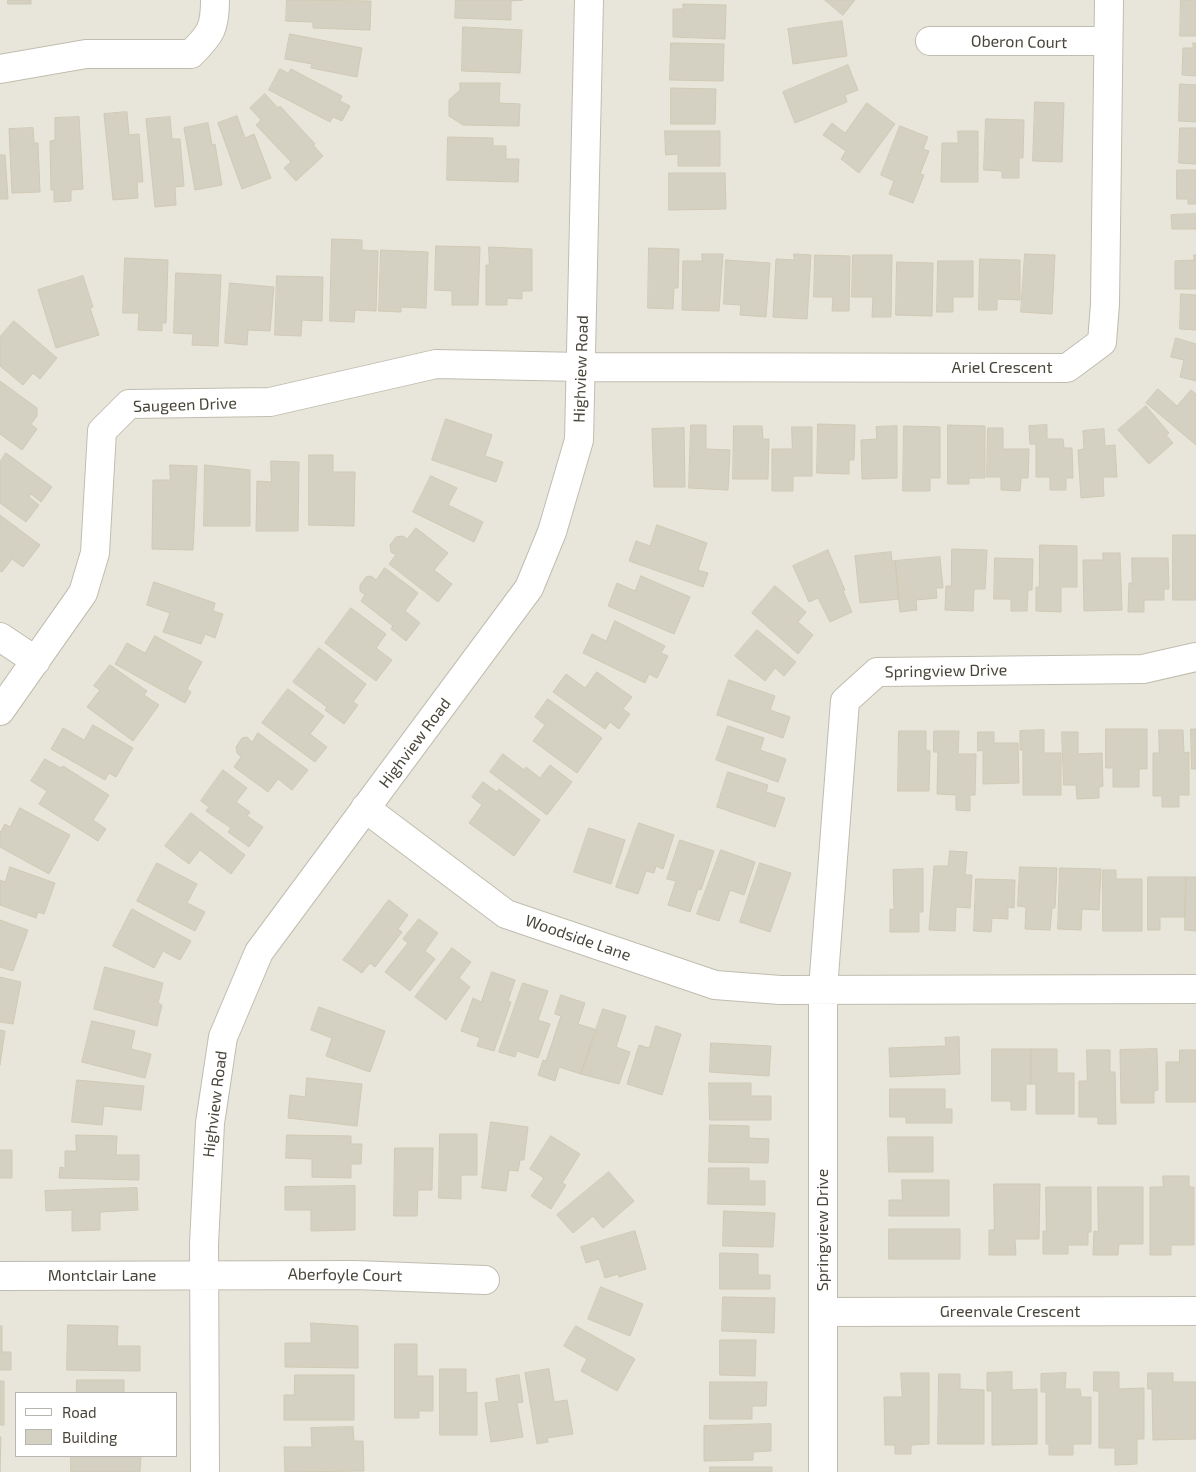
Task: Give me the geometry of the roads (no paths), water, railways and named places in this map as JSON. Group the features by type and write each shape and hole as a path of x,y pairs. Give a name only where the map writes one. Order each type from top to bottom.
{"street":[{"path":"0,69 86,54 191,54 206,39 215,21 215,0"},
{"name":"Highview Road","path":"205,1472 204,1244 210,1123 223,1037 259,952 529,588 552,532 579,440 589,0"},
{"name":"Ariel Crescent","path":"581,367 1067,368 1102,342 1105,304 1109,0"},
{"name":"Oberon Court","path":"930,40 1108,41"},
{"name":"Saugeen Drive","path":"0,711 83,593 95,553 102,431 129,404 270,402 436,364 581,367"},
{"path":"0,636 36,661"},
{"name":"Springview Drive","path":"824,1472 823,989 845,701 877,672 1143,669 1196,657"},
{"name":"Woodside Lane","path":"365,808 506,914 715,985 780,990 823,989"},
{"path":"823,989 1196,989"},
{"name":"Aberfoyle Court","path":"205,1276 356,1274 485,1280"},
{"name":"Montclair Lane","path":"0,1276 205,1276"},
{"name":"Greenvale Crescent","path":"823,1312 1196,1311"}]}
